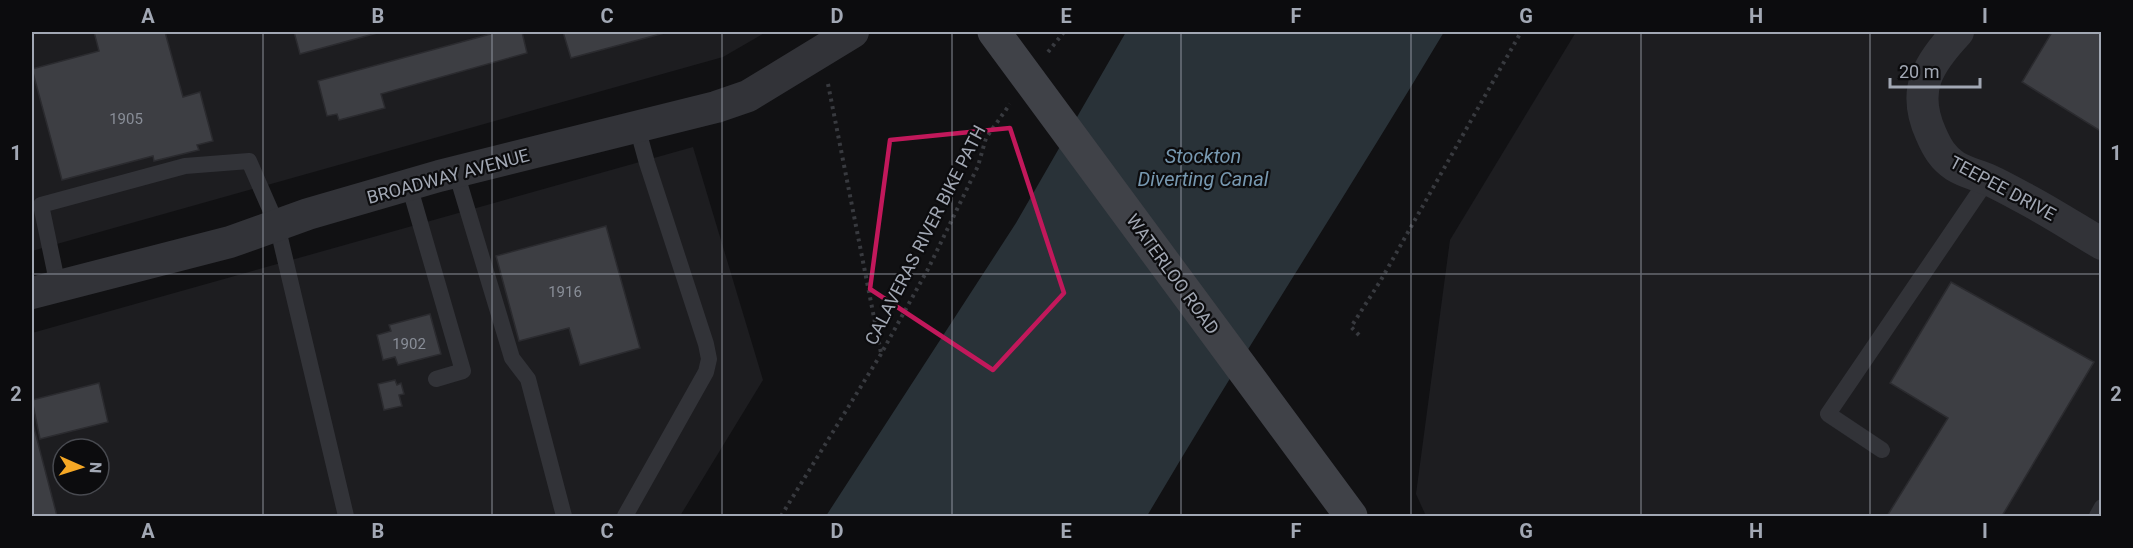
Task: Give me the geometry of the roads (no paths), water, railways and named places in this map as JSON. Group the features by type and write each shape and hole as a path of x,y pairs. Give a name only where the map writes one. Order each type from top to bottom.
{"main road":[{"name":"WATERLOO ROAD","path":"994,32 1350,516"}],"street":[{"name":"BROADWAY AVENUE","path":"45,290 230,242 277,225 456,172 716,107 748,96 853,32"},
{"name":"TEEPEE DRIVE","path":"1958,32 1932,66 1923,84 1921,97 1923,116 1938,151 1954,166 1969,174 1988,179 2025,198 2102,244"}],"lane":[{"path":"625,516 706,372 709,359 647,163 638,127"},
{"path":"45,290 41,205 185,166 249,161 277,225 346,516"},
{"path":"456,172 512,358 528,379 564,516"},
{"path":"1882,450 1828,414 1988,179"},
{"path":"409,185 463,371 436,379"},
{"path":"2097,516 2102,507"}],"water":[{"name":"Stockton Diverting Canal","path":"1126,32 1444,32 1147,516 826,516 1016,223"}]}
